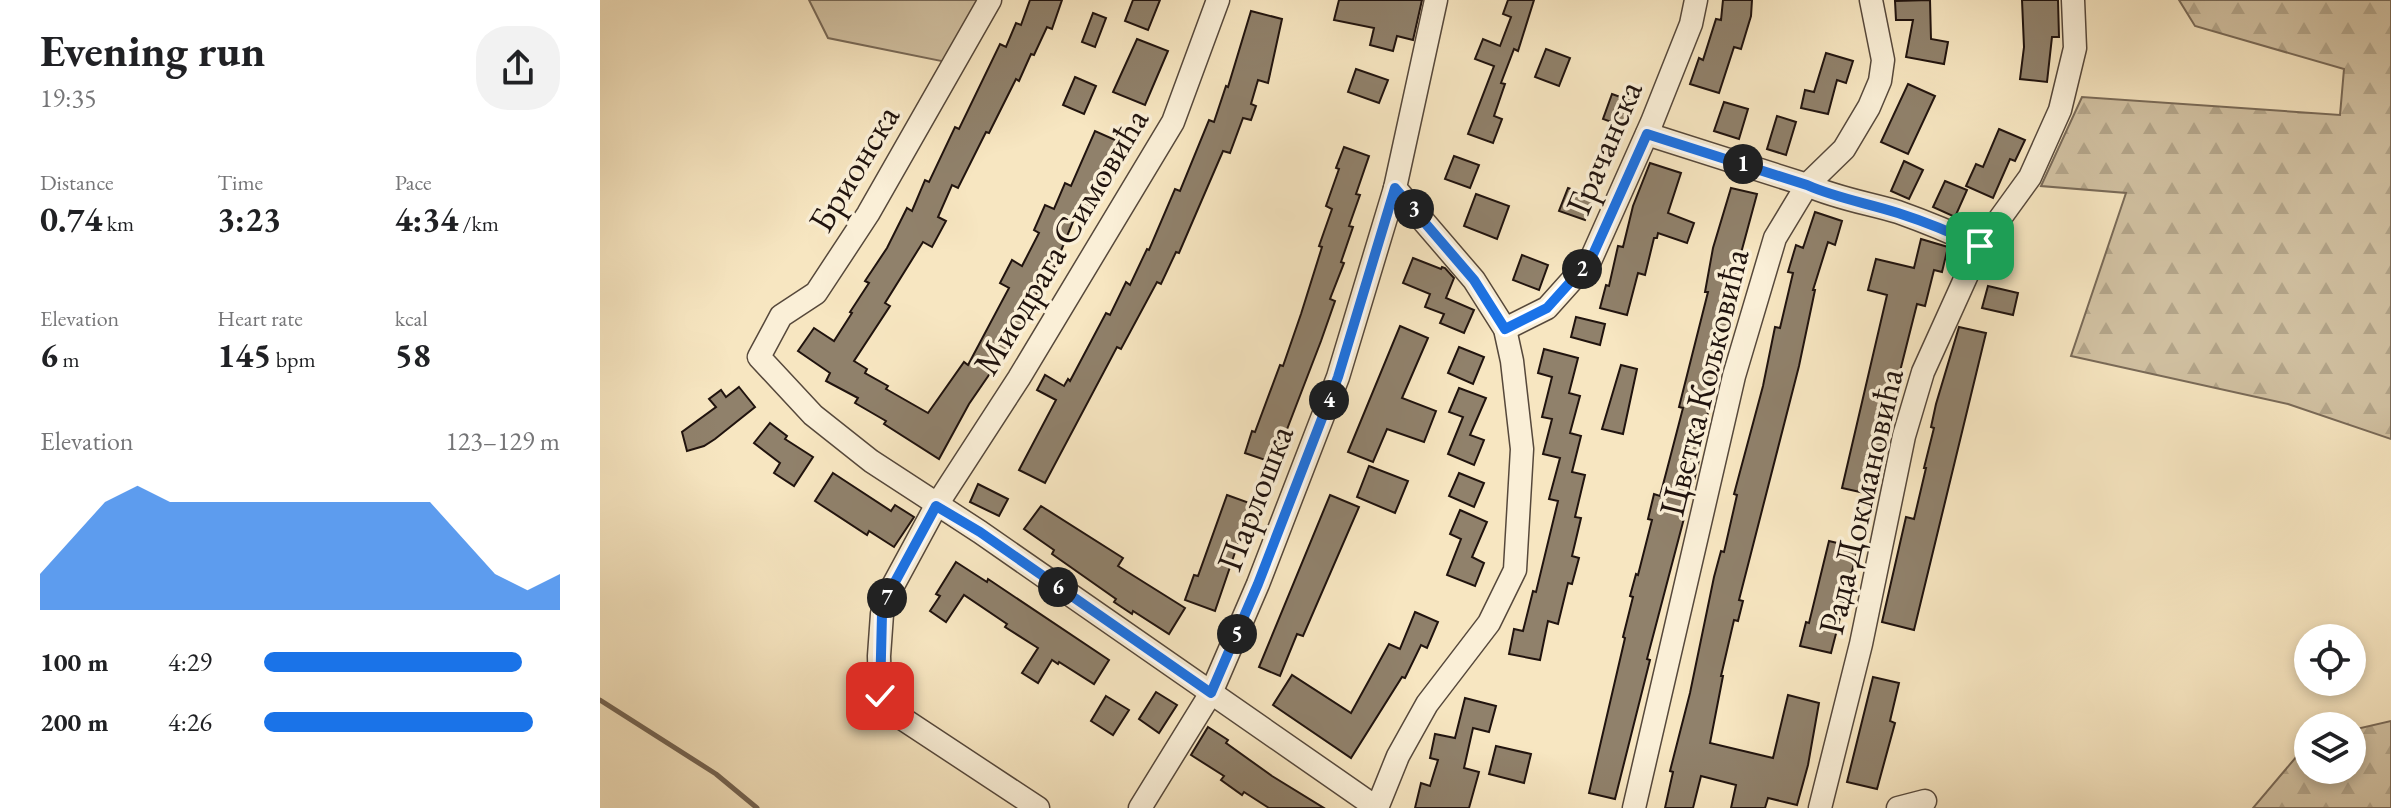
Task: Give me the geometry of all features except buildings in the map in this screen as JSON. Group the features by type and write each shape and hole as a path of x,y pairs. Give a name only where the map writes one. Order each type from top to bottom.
{"street":[{"name":"Брионска","path":"936,506 871,461 813,415 759,357 781,316 816,293 868,214 990,0"},
{"name":"Миодрага Симовића","path":"1038,808 894,713 880,696 882,614 889,593 936,506 1019,378 1173,122 1218,0"},
{"name":"Парлошка","path":"1140,808 1211,693 1258,584 1338,377 1395,188 1436,0"},
{"name":"Грачанска","path":"1505,329 1547,308 1591,259 1647,134 1691,24 1696,0"},
{"name":"Цветка Кољковића","path":"1634,808 1734,376 1775,238 1807,185 1844,149 1869,107 1880,81 1883,60 1871,0"},
{"name":"Рада Докмановића","path":"1820,808 1861,644 1904,436 1923,372 1980,246 2030,177 2060,110 2075,48 2073,0"},
{"path":"1647,134 1807,185 1829,195 1907,216 1980,246"},
{"path":"936,506 980,532 1377,808 1398,756 1427,704 1489,623 1515,570 1522,449 1505,329 1474,280 1395,188"},
{"path":"1898,808 1925,801"}],"green space":[{"path":"809,0 982,0 946,62 828,38"},
{"path":"2179,0 2391,0 2391,439 2288,404 2071,356 2126,193 2041,186 2082,97 2340,115 2344,69 2195,26"},
{"path":"2391,721 2391,808 2253,808 2294,760 2294,784 2366,784 2366,727"}],"waterway":[{"path":"600,700 716,774 757,808"}],"route":[{"path":"880,696 882,614 889,593 936,506 980,532 1211,693 1258,584 1338,377 1395,188 1474,280 1505,329 1547,308 1591,259 1647,134 1807,185 1829,195 1895,212 1942,228 1980,246"}]}
